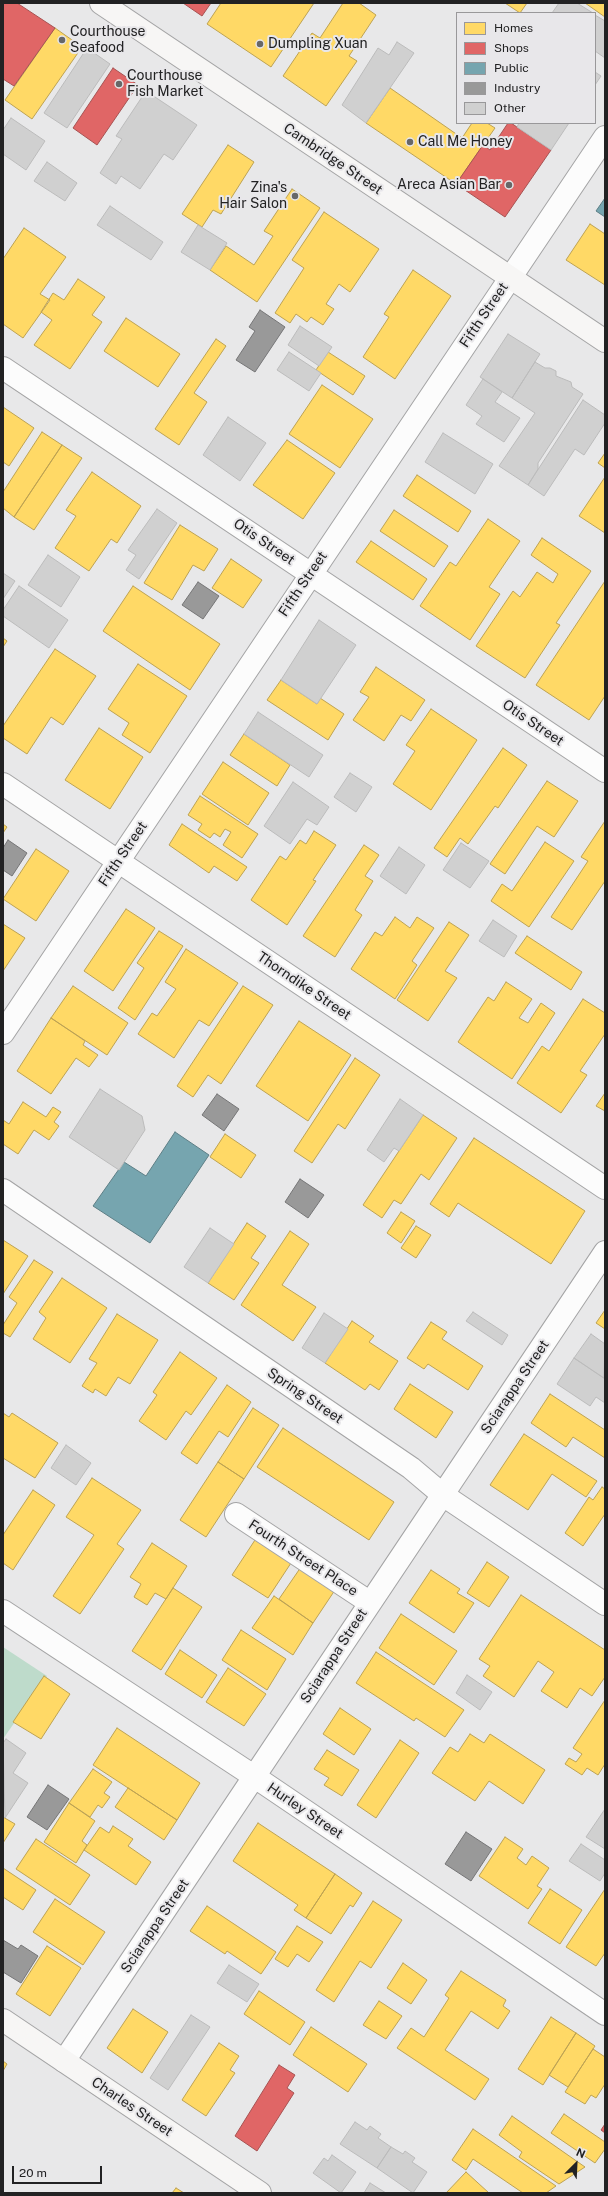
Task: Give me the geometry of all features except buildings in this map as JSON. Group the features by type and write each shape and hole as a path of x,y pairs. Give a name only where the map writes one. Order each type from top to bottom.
{"main road":[{"name":"Cambridge Street","path":"100,3 605,341"},
{"name":"Charles Street","path":"3,2020 260,2193"}],"street":[{"name":"Fifth Street","path":"3,1033 310,573 605,137"},
{"name":"Otis Street","path":"3,368 605,771"},
{"name":"Thorndike Street","path":"3,784 605,1188"},
{"name":"Spring Street","path":"3,1190 411,1468 443,1495 605,1604"},
{"name":"Sciarappa Street","path":"64,2061 605,1252"},
{"name":"Fourth Street Place","path":"236,1514 370,1602"},
{"name":"Hurley Street","path":"3,1611 255,1777 605,2014"}],"green space":[{"path":"3,1647 47,1676 3,1739"}],"place":[{"name":"Courthouse Seafood","path":"62,40"},
{"name":"Dumpling Xuan","path":"260,44"},
{"name":"Courthouse Fish Market","path":"119,84"},
{"name":"Call Me Honey","path":"410,142"},
{"name":"Areca Asian Bar","path":"509,185"},
{"name":"Zina's Hair Salon","path":"295,196"}]}
